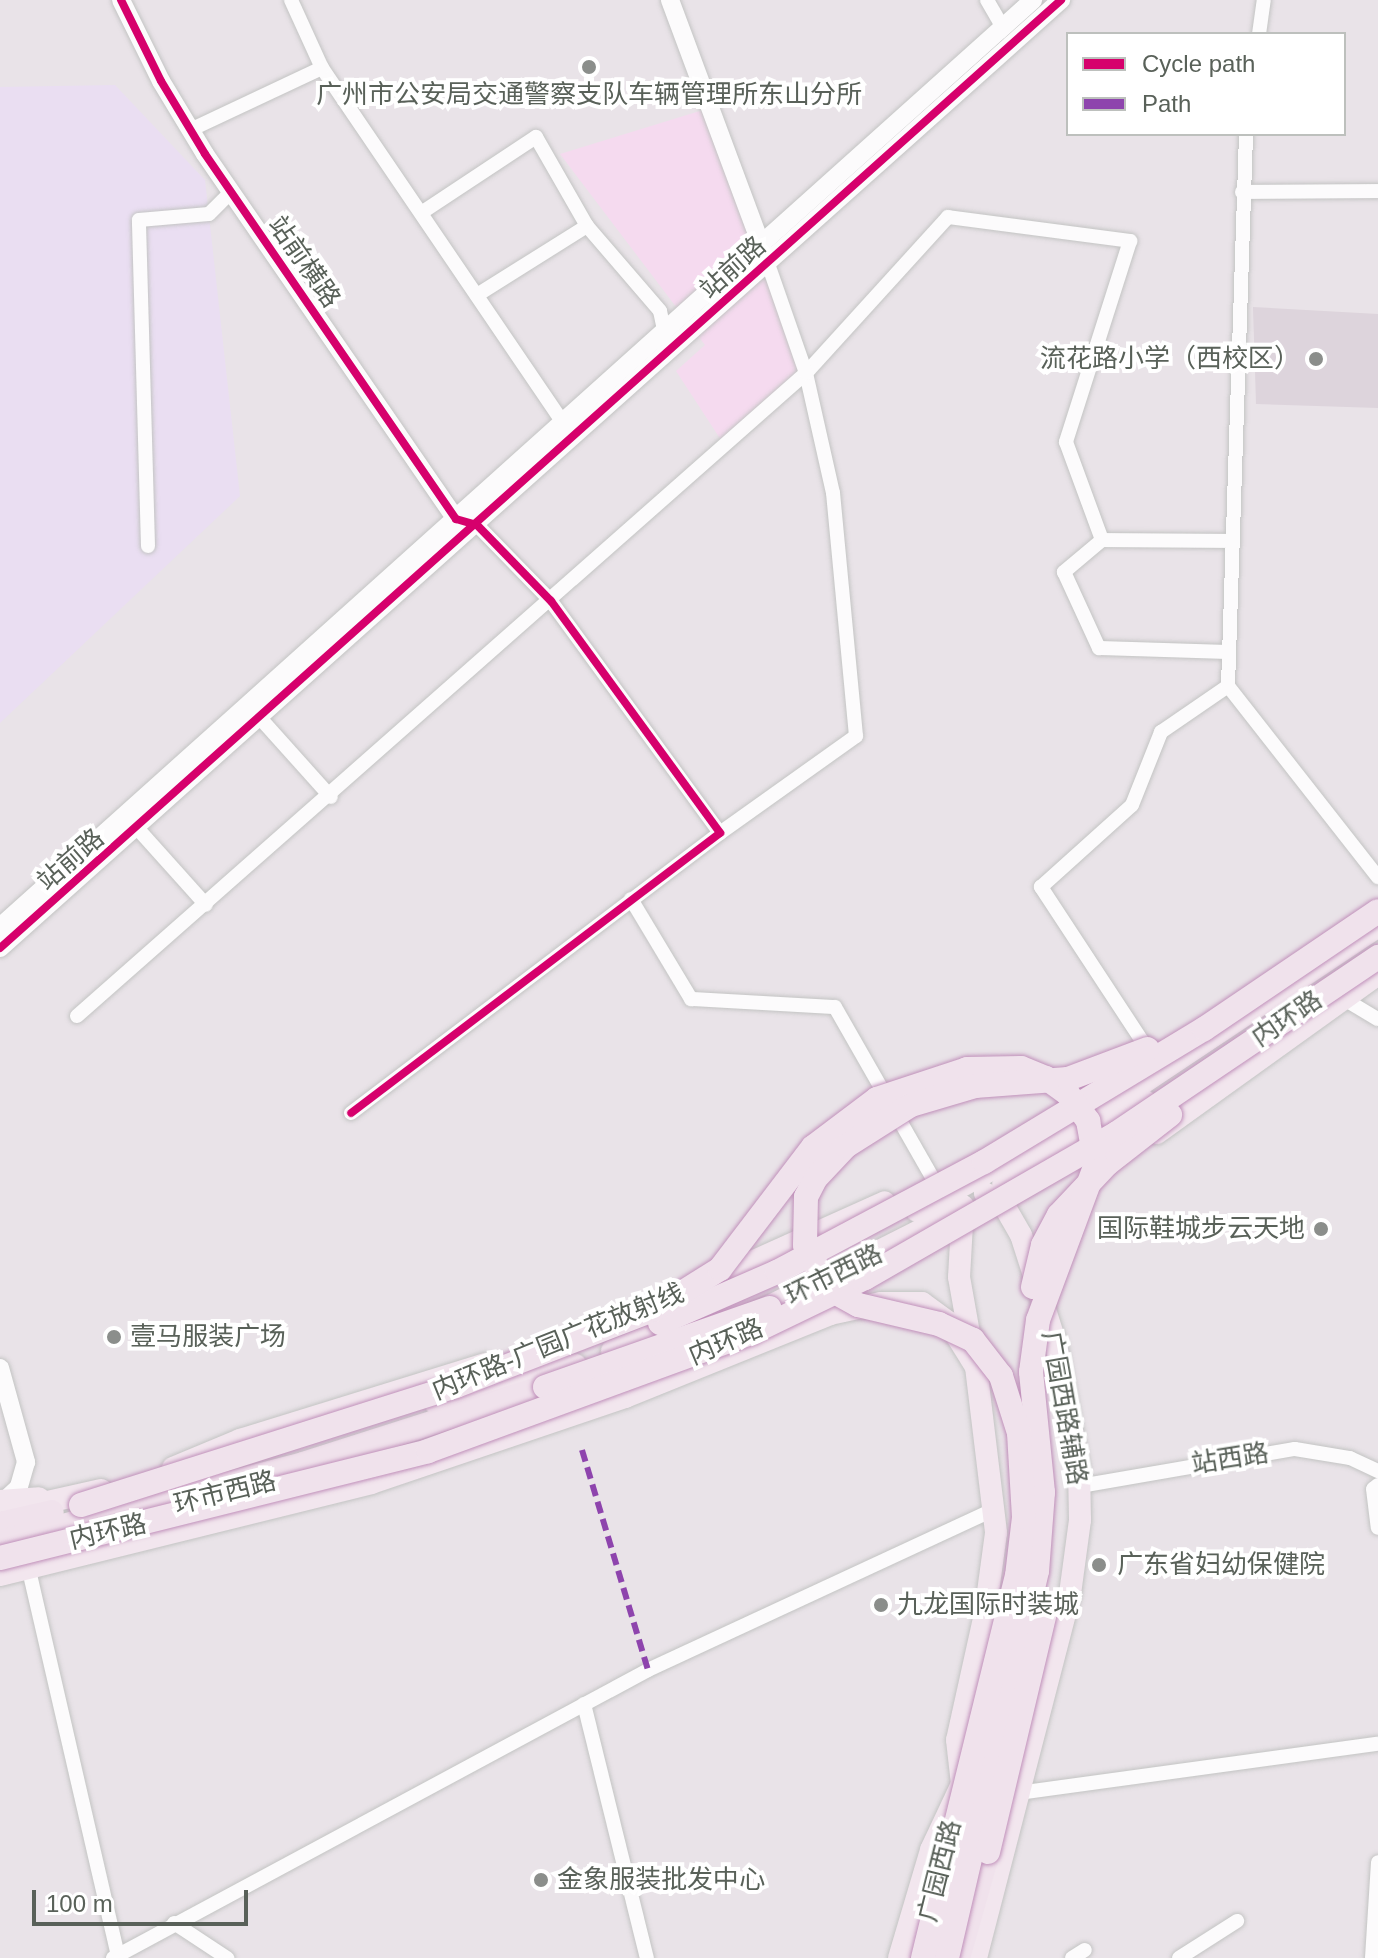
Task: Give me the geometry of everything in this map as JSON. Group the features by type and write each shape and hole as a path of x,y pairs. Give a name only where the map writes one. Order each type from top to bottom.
{"highway":[{"name":"内环路","path":"0,1524 71,1502 243,1467 366,1430 671,1319 777,1272 984,1162 1235,1008 1378,911"},
{"name":"内环路","path":"0,1558 310,1484 540,1413 751,1333 964,1206 1117,1133 1378,959"},
{"path":"958,1958 1003,1790 1055,1552 1057,1465 1032,1301 1047,1235 1107,1164 1378,959"},
{"name":"内环路","path":"919,1958 1017,1576 1024,1517 1022,1459 1010,1394 994,1362 973,1340 939,1324 841,1298 809,1258 802,1215 815,1179 846,1146 889,1115 954,1090 1087,1073 1235,1008"},
{"name":"内环路-广园广花放射线","path":"71,1502 456,1386 656,1309 720,1269 813,1147 877,1099 967,1069 1021,1068 1046,1078 1068,1094 1088,1121 1096,1164 1038,1320 1031,1372 1043,1492 1037,1571 948,1958"},
{"path":"0,1542 152,1491 374,1443 670,1345 964,1206"}],"main road":[{"path":"152,1491 240,1440 475,1367 630,1314 923,1191 954,1166 1150,1053 1378,899"},
{"name":"环市西路","path":"987,1194 1126,1103 1378,926"},
{"name":"环市西路","path":"0,1542 201,1500 342,1462 615,1370 789,1298 964,1206 1320,984 1378,943"},
{"path":"1056,1344 1048,1247 1056,1214 1202,1101 1378,974"},
{"path":"1126,1103 1202,1101"},
{"path":"899,1958 931,1850 962,1784 957,1740 993,1563 995,1509 976,1367 959,1277 964,1206 954,1166"},
{"name":"环市西路","path":"2,1504 71,1502 152,1491 233,1463 482,1391 639,1341 743,1297 923,1191 964,1206"},
{"name":"广园西路辅路","path":"964,1206 987,1194 1004,1206 1021,1235 1056,1344 1080,1486 1070,1594 976,1958"},
{"path":"0,1575 371,1483 625,1397 830,1314 904,1301 936,1310 976,1367"},
{"path":"630,1314 639,1341"},
{"path":"475,1367 482,1391"},
{"path":"615,1370 625,1397"},
{"name":"广园西路","path":"919,1958 962,1784"},
{"name":"广园西路","path":"948,1958 980,1832 1006,1838"}],"street":[{"name":"站前横路","path":"121,0 190,130 456,519"},
{"path":"291,0 322,68 563,422"},
{"path":"351,1113 631,899 856,736 833,493 806,373 670,0"},
{"path":"987,0 1003,28"},
{"name":"站前路","path":"0,948 477,525 668,341 761,245 1033,0"},
{"name":"站前路","path":"0,927 563,422 768,264 1061,0"},
{"path":"1259,32 1264,0"},
{"path":"190,130 322,68"},
{"path":"1246,136 1228,686 1378,877"},
{"path":"421,213 536,137 587,226 660,311 668,341"},
{"path":"1242,192 1378,191"},
{"path":"148,546 139,220 209,214 231,192"},
{"path":"77,1016 331,797 806,373 948,217 1130,241 1066,442 1102,540"},
{"path":"477,295 587,226"},
{"path":"456,519 477,525 551,601 720,833"},
{"path":"1229,652 1099,648 1064,572 1102,540 1232,541"},
{"path":"1150,1053 1041,887 1132,805 1161,732 1228,686"},
{"path":"260,718 331,797"},
{"path":"137,828 206,905"},
{"path":"631,899 691,999 835,1007 923,1191"},
{"path":"1320,984 1340,1004 1378,1019"},
{"path":"0,1368 26,1462 19,1487 2,1504"},
{"name":"站西路","path":"1080,1486 1295,1449 1350,1458 1378,1471"},
{"path":"1378,1485 1373,1489 1378,1528"},
{"path":"28,1566 115,1956 584,1704 795,1599 995,1509"},
{"path":"584,1704 647,1958"},
{"path":"1018,1793 1378,1744"},
{"path":"1372,1958 1378,1862"},
{"path":"1179,1958 1237,1921"},
{"path":"174,1923 227,1958"}],"shaded area":[{"path":"115,85 205,180 240,496 0,723 0,87"},
{"path":"703,110 800,371 721,440 676,371 705,345 560,154"},
{"name":"流花路小学（西校区）","path":"1253,307 1378,314 1378,408 1256,404"}],"marked path":[{"path":"582,1450 648,1670"}],"cycle path":[{"path":"121,0 161,81 205,154 456,519 477,525 551,601 720,833 351,1113"},
{"path":"0,948 1061,0"}],"place":[{"name":"广州市公安局交通警察支队车辆管理所东山分所","path":"589,67"},
{"name":"流花路小学（西校区）","path":"1316,359"},
{"name":"国际鞋城步云天地","path":"1321,1229"},
{"name":"壹马服装广场","path":"114,1337"},
{"name":"广东省妇幼保健院","path":"1099,1565"},
{"name":"九龙国际时装城","path":"881,1605"},
{"name":"金象服装批发中心","path":"541,1880"}]}
